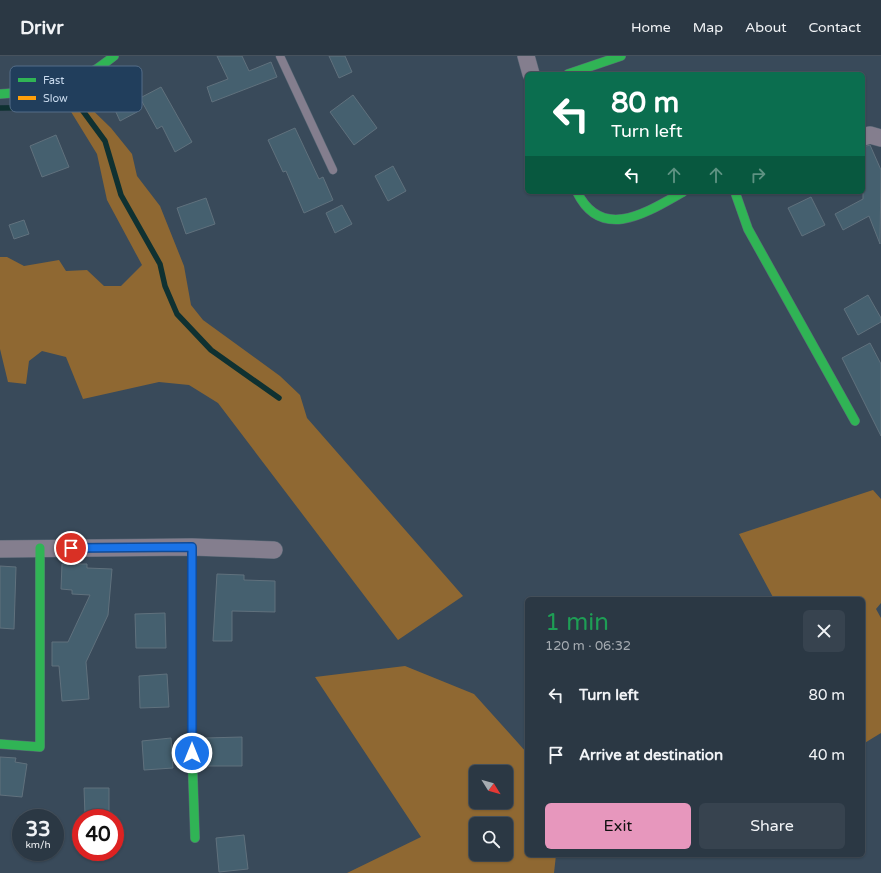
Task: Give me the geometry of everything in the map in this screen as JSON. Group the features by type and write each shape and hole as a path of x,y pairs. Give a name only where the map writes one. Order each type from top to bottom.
{"street":[{"path":"101,66 114,56"},
{"path":"526,56 530,72"},
{"path":"574,72 621,56"},
{"path":"0,94 10,93"},
{"path":"578,194 586,207 602,218 610,220 628,220 679,194"},
{"path":"736,194 748,229 855,421"},
{"path":"192,547 192,785 195,838"},
{"path":"0,549 192,547 274,550"},
{"path":"0,744 40,748 40,548"}],"lane":[{"path":"280,56 334,170"}],"shaded area":[{"path":"71,112 94,112 111,128 132,154 137,176 160,206 184,266 191,305 203,320 280,376 300,395 307,418 463,596 398,640 218,403 189,385 159,382 83,399 66,357 42,351 29,361 26,384 8,382 0,349 0,257 7,257 24,266 59,260 66,271 87,270 104,286 121,286 142,265 107,200 97,154"},
{"path":"873,490 881,499 881,603 876,609 881,618 881,733 865,743 865,597 773,597 739,534"},
{"path":"405,666 474,694 525,751 525,857 556,857 554,873 347,873 421,837 315,677"}],"building":[{"path":"217,56 242,56 249,71 271,62 277,77 212,102 207,87 228,79"},
{"path":"329,56 345,56 352,72 339,78"},
{"path":"161,87 192,142 175,152 162,126 157,129 142,102 142,97"},
{"path":"353,95 377,128 354,145 330,112"},
{"path":"116,112 137,112 120,121"},
{"path":"295,128 319,179 323,177 333,200 304,213 286,171 283,172 268,140"},
{"path":"56,135 69,167 42,177 30,146"},
{"path":"870,145 881,170 880,244 869,216 843,230 835,214 863,199 863,194 865,194 865,146"},
{"path":"393,166 406,191 388,201 375,176"},
{"path":"811,197 825,225 802,236 788,208"},
{"path":"206,198 215,224 186,234 177,208"},
{"path":"342,205 352,224 335,233 326,213"},
{"path":"24,220 29,234 14,239 9,225"},
{"path":"868,295 881,318 881,322 858,335 844,309"},
{"path":"870,343 881,364 881,436 842,358"},
{"path":"62,564 87,564 87,568 112,569 108,615 86,662 89,699 62,701 59,666 52,666 52,642 68,642 90,595 72,594 72,590 61,589"},
{"path":"0,566 16,567 14,629 0,628"},
{"path":"217,574 244,575 244,580 275,581 275,612 232,611 232,641 213,641"},
{"path":"165,613 166,648 136,648 135,614"},
{"path":"167,674 169,707 140,708 139,676"},
{"path":"242,737 242,766 205,766 205,738"},
{"path":"171,738 173,768 144,770 142,741"},
{"path":"0,757 16,758 15,762 27,764 22,797 0,795"},
{"path":"84,788 109,788 109,809 85,809"},
{"path":"244,835 248,869 219,872 216,838"}],"waterway":[{"path":"0,108 10,108"},
{"path":"84,112 105,141 121,195 160,264 165,286 177,314 211,350 279,398"}],"traffic: fast":[{"path":"101,66 114,56"},
{"path":"574,72 621,56"},
{"path":"0,94 10,93"},
{"path":"578,194 587,207 599,216 613,219 627,218 641,214 679,194"},
{"path":"736,194 748,229 855,421"},
{"path":"0,744 40,747 40,548"},
{"path":"192,751 195,838"}],"traffic: slow":[{"path":"192,547 192,751"}],"route":[{"path":"71,548 192,547 192,753"}]}
